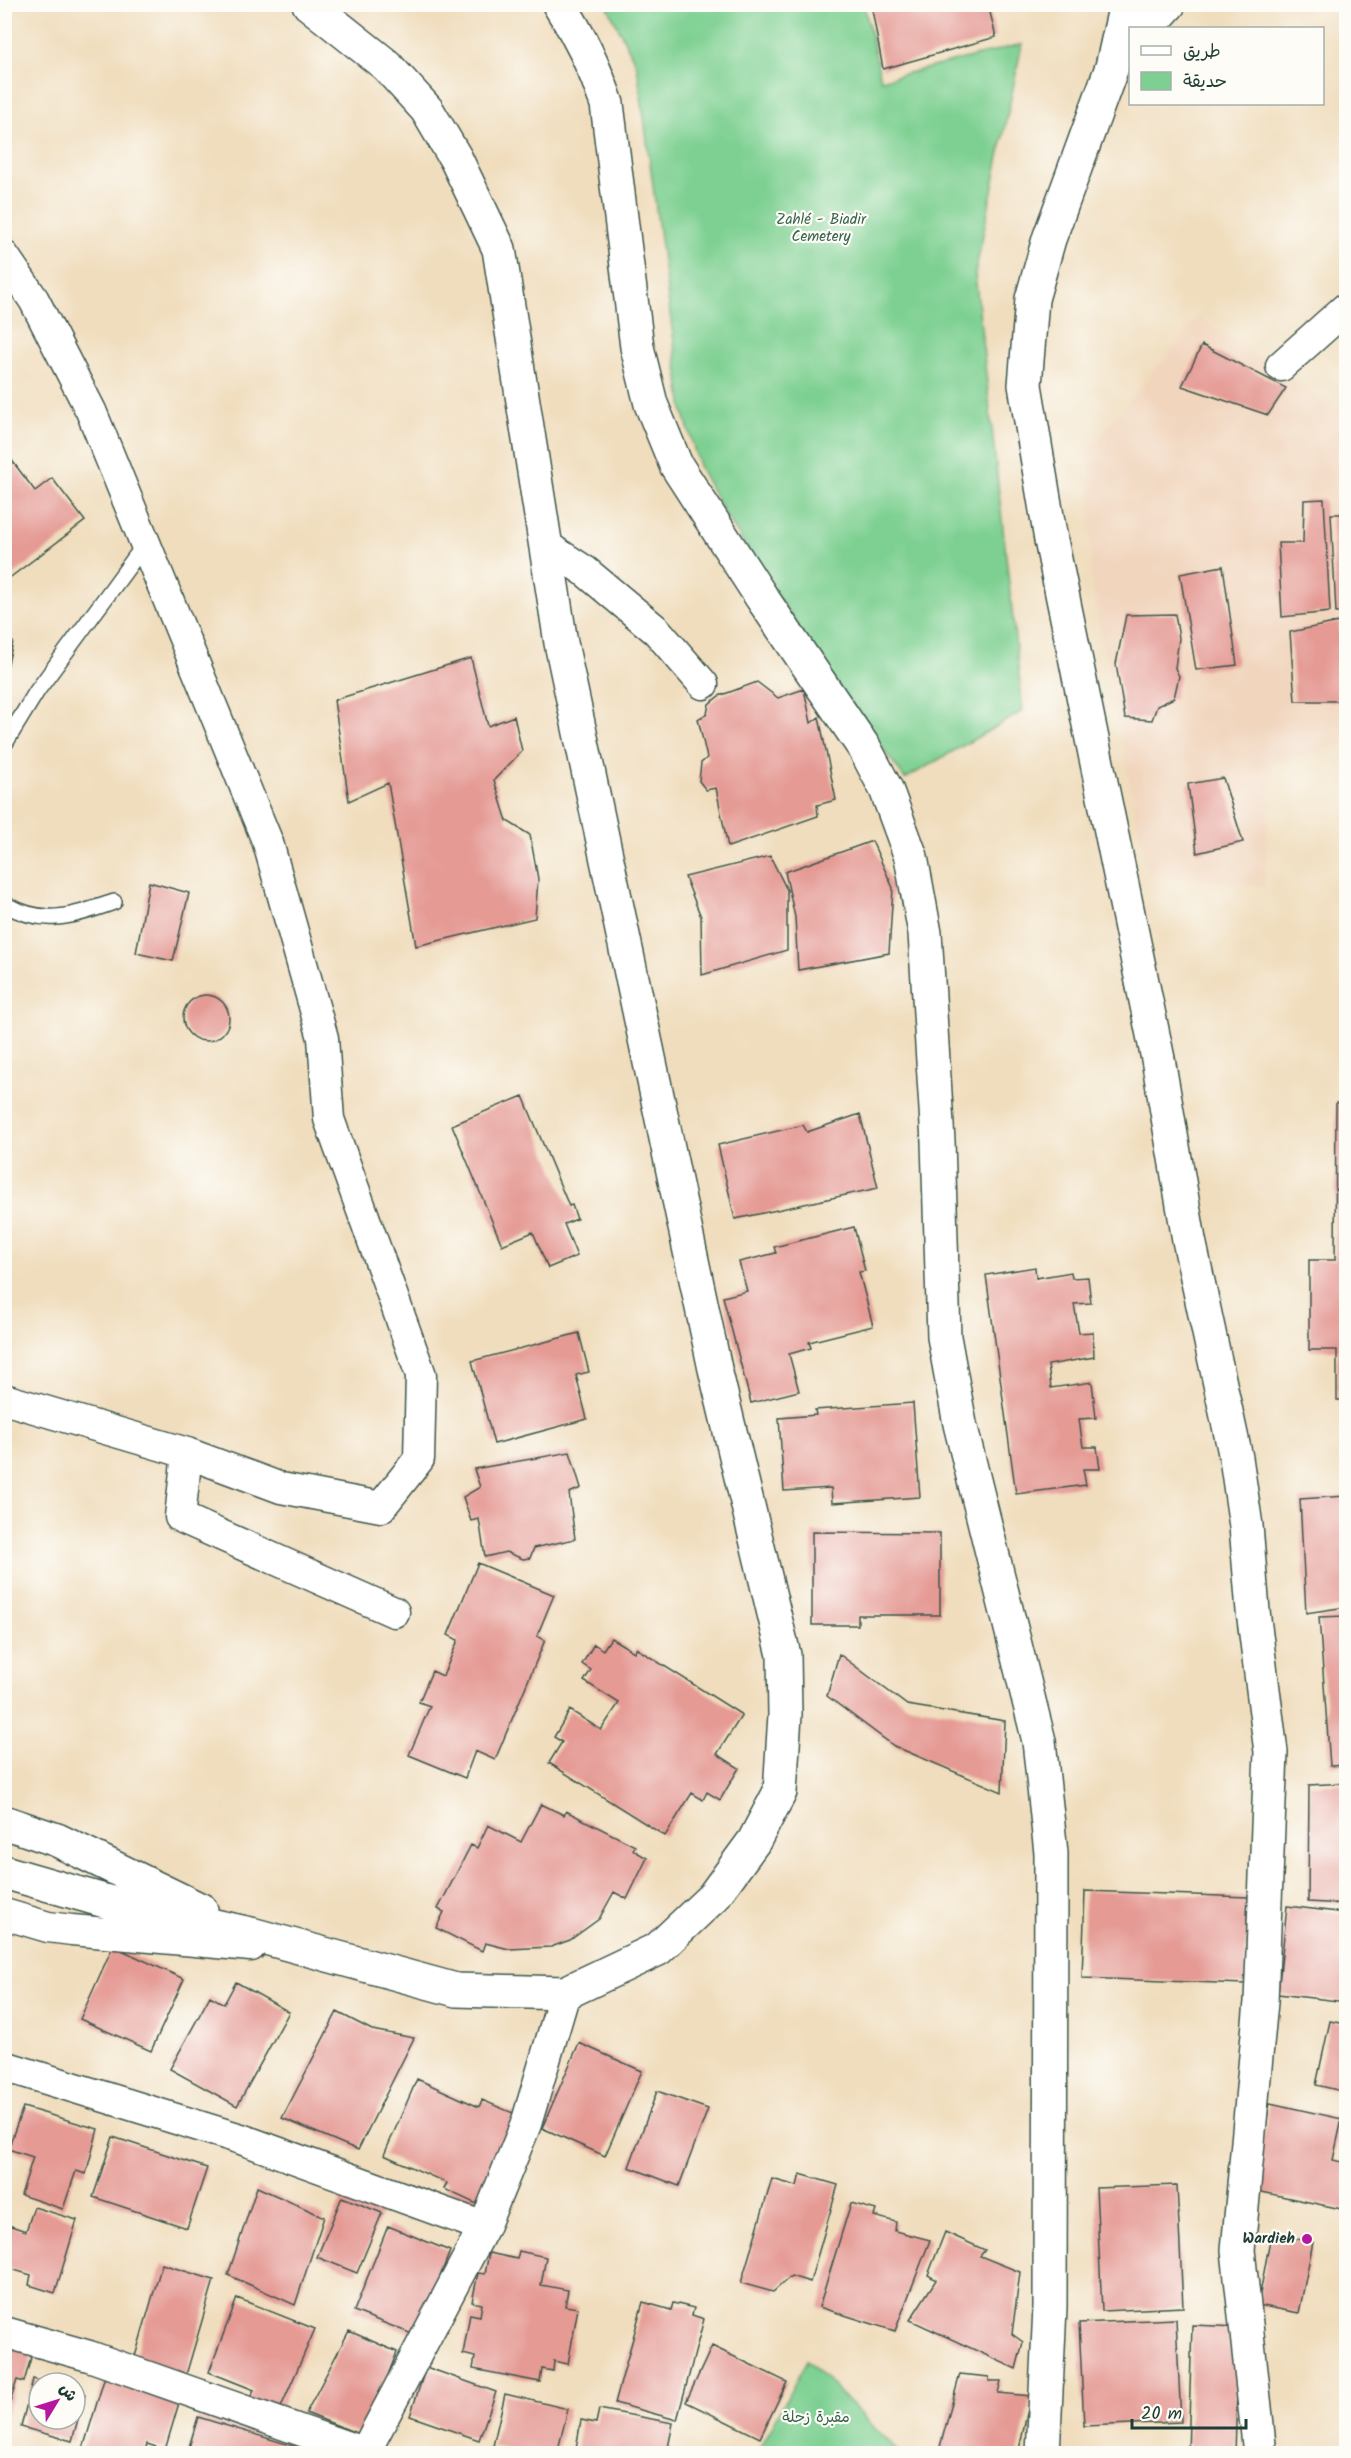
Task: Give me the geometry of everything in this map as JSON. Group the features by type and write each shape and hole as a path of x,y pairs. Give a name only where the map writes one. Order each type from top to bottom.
{"street":[{"path":"4,1872 108,1902 322,1952 456,1990 565,1993 658,1949 713,1897 754,1841 780,1792 785,1715 784,1655 715,1369 561,643 499,249 456,159 427,110 386,65 309,4"},
{"path":"559,4 594,67 607,104 638,347 651,404 676,465 762,598 865,749 886,789 911,857 925,933 938,1142 944,1337 960,1424 1039,1741 1052,1853 1050,2307 1043,2454"},
{"path":"1126,4 1121,57 1049,239 1032,299 1025,385 1051,540 1158,1059 1189,1240 1236,1458 1246,1526 1253,1611 1271,1752 1261,2002 1239,2250 1260,2454"},
{"path":"1148,27 1169,4"},
{"path":"4,256 34,300 91,411 268,843 323,1038 329,1119 421,1375 419,1459 381,1507 281,1488 187,1453 4,1399"},
{"path":"1281,366 1347,308"},
{"path":"545,545 585,571 657,632 703,684"},
{"path":"187,1453 180,1517 394,1612"},
{"path":"4,1822 57,1840 251,1934"},
{"path":"44,1884 57,1840"},
{"path":"4,1914 48,1927 94,1933 322,1952"},
{"path":"4,2332 89,2356 365,2453 484,2227 526,2124 565,1993"},
{"path":"4,2066 241,2139 484,2227"}],"lane":[{"path":"4,745 37,691 145,544"},
{"path":"4,904 25,915 69,917 114,902"}],"shaded area":[{"path":"1198,317 1333,407 1346,410 1346,743 1272,764 1264,886 1147,874 1091,581 1090,448"}],"green space":[{"name":"Zahlé - Biadir Cemetery","path":"607,5 864,5 881,80 1022,44 975,274 1023,711 905,779 820,661 723,511 699,466 683,410 637,66"},
{"name":"مقبرة زحلة","path":"807,2360 900,2453 758,2453"}],"building":[{"path":"871,4 988,4 996,37 883,69"},
{"path":"1202,345 1286,388 1268,415 1182,386"},
{"path":"4,450 35,491 52,478 85,521 8,579 4,574"},
{"path":"1324,499 1330,612 1282,617 1278,543 1303,543 1304,500"},
{"path":"1331,514 1346,514 1346,612 1336,613"},
{"path":"1223,566 1237,665 1196,670 1180,574"},
{"path":"1175,614 1179,638 1175,668 1179,676 1174,698 1157,706 1152,720 1125,718 1116,664 1126,615"},
{"path":"1339,622 1346,701 1295,701 1290,632"},
{"path":"4,640 13,642 6,672 4,672"},
{"path":"471,658 488,726 514,716 522,751 494,780 507,821 530,835 538,879 535,918 416,946 388,783 349,801 334,700"},
{"path":"757,682 778,698 804,689 811,723 819,717 836,800 817,805 818,816 728,847 716,788 706,790 699,781 701,763 707,758 698,719 707,714 709,704 719,696"},
{"path":"1223,778 1243,842 1197,853 1188,784"},
{"path":"872,841 893,888 889,953 798,970 795,917 785,872"},
{"path":"770,856 787,890 787,950 702,975 701,917 685,877"},
{"path":"149,882 189,893 173,961 136,953"},
{"path":"206,995 222,1002 229,1018 222,1034 206,1041 190,1034 183,1018 190,1002"},
{"path":"523,1096 569,1206 572,1205 577,1219 564,1224 577,1256 548,1268 533,1232 502,1245 452,1125"},
{"path":"1336,1103 1346,1103 1346,1400 1337,1400 1337,1350 1309,1350 1309,1260 1335,1260"},
{"path":"860,1114 878,1188 735,1219 718,1145 803,1125 807,1132"},
{"path":"854,1227 865,1271 859,1272 873,1326 809,1342 811,1348 789,1354 799,1391 751,1403 723,1297 747,1291 739,1262 776,1253 774,1247"},
{"path":"1035,1267 1036,1278 1071,1272 1072,1278 1088,1277 1091,1303 1074,1304 1079,1333 1093,1332 1094,1357 1048,1365 1051,1388 1092,1382 1096,1418 1079,1419 1083,1447 1097,1447 1100,1469 1083,1469 1086,1485 1016,1494 986,1275"},
{"path":"579,1333 589,1372 576,1375 587,1419 494,1444 472,1361"},
{"path":"913,1403 920,1497 832,1503 831,1488 784,1491 779,1418 816,1415 815,1410"},
{"path":"570,1452 581,1488 569,1493 575,1539 534,1548 530,1558 523,1559 506,1552 485,1557 479,1519 471,1521 463,1497 480,1487 474,1469"},
{"path":"1346,1496 1346,1607 1306,1613 1300,1499"},
{"path":"812,1532 940,1533 940,1615 858,1615 858,1625 812,1625"},
{"path":"478,1563 554,1595 537,1636 545,1640 495,1760 475,1751 465,1778 409,1755 430,1706 419,1702 432,1671 443,1676 458,1640 448,1635"},
{"path":"1346,1616 1346,1765 1330,1766 1319,1617"},
{"path":"611,1638 634,1652 636,1648 742,1715 717,1754 739,1768 720,1800 707,1792 703,1800 692,1793 665,1836 549,1763 562,1742 554,1737 570,1710 601,1730 619,1703 584,1681 591,1670 582,1664 594,1644 603,1650"},
{"path":"839,1654 907,1705 1005,1721 1002,1792 894,1746 827,1696"},
{"path":"1346,1783 1346,1904 1308,1902 1309,1785"},
{"path":"541,1804 564,1815 566,1811 635,1846 633,1850 647,1858 627,1899 614,1892 599,1919 570,1940 551,1947 509,1949 485,1943 482,1951 436,1928 444,1912 438,1909 471,1845 477,1848 488,1825 521,1842"},
{"path":"1085,1891 1248,1897 1245,1984 1082,1978"},
{"path":"1287,1906 1346,1913 1346,2002 1278,1994"},
{"path":"113,1946 184,1979 151,2051 80,2019"},
{"path":"236,1982 289,2012 237,2106 170,2069 210,1996 224,2004"},
{"path":"337,2012 372,2030 414,2038 358,2150 282,2118"},
{"path":"1330,2021 1346,2024 1346,2092 1316,2085"},
{"path":"579,2043 642,2071 605,2156 542,2128"},
{"path":"417,2079 479,2107 482,2100 520,2116 481,2206 444,2189 447,2183 384,2155"},
{"path":"657,2091 708,2109 679,2186 629,2167"},
{"path":"1270,2103 1342,2119 1333,2160 1346,2163 1346,2210 1252,2190"},
{"path":"23,2107 98,2129 86,2174 76,2171 63,2209 21,2195 33,2157 8,2149"},
{"path":"113,2137 207,2168 187,2228 93,2197"},
{"path":"800,2174 838,2185 810,2282 791,2276 773,2292 741,2283 772,2179 797,2186"},
{"path":"1177,2185 1183,2307 1102,2311 1096,2188"},
{"path":"257,2187 324,2217 295,2305 228,2275"},
{"path":"342,2197 382,2213 357,2273 317,2257"},
{"path":"851,2203 876,2210 874,2216 896,2222 895,2231 930,2240 895,2331 819,2307"},
{"path":"34,2207 77,2220 55,2293 29,2285 31,2275 4,2267 4,2239 8,2225 26,2231"},
{"path":"388,2226 450,2251 417,2336 354,2311"},
{"path":"945,2232 985,2250 980,2256 1020,2272 1012,2334 1023,2342 1016,2369 910,2320 936,2280 928,2275"},
{"path":"1271,2234 1313,2242 1299,2313 1258,2305"},
{"path":"519,2251 546,2257 541,2285 568,2290 565,2306 578,2308 568,2364 554,2361 553,2371 542,2369 540,2382 473,2369 475,2357 463,2354 470,2314 480,2316 482,2304 472,2302 478,2273 485,2274 489,2253 517,2259"},
{"path":"162,2264 214,2280 186,2375 134,2360"},
{"path":"237,2298 315,2329 278,2414 247,2403 254,2390 209,2372"},
{"path":"643,2302 671,2310 673,2303 694,2308 692,2315 704,2319 677,2420 615,2403"},
{"path":"1176,2319 1181,2422 1084,2426 1079,2323"},
{"path":"1192,2325 1239,2327 1235,2454 1188,2454"},
{"path":"349,2331 397,2352 364,2436 306,2413"},
{"path":"4,2345 32,2354 24,2382 17,2380 5,2419"},
{"path":"712,2346 787,2382 760,2438 686,2402"},
{"path":"426,2367 496,2392 479,2440 410,2416"},
{"path":"106,2373 181,2396 165,2450 147,2444 144,2454 111,2451 110,2454 82,2452"},
{"path":"960,2374 989,2377 989,2381 1001,2381 998,2393 1031,2396 1018,2454 938,2454"},
{"path":"505,2394 568,2409 557,2454 523,2454 493,2446"},
{"path":"27,2403 27,2429 21,2427"},
{"path":"599,2409 673,2423 668,2448 690,2454 575,2454 581,2420 596,2423"},
{"path":"198,2417 316,2453 316,2454 187,2454"},
{"path":"36,2431 75,2431 72,2441"}],"place":[{"name":"Wardieh","path":"1307,2239"}]}
